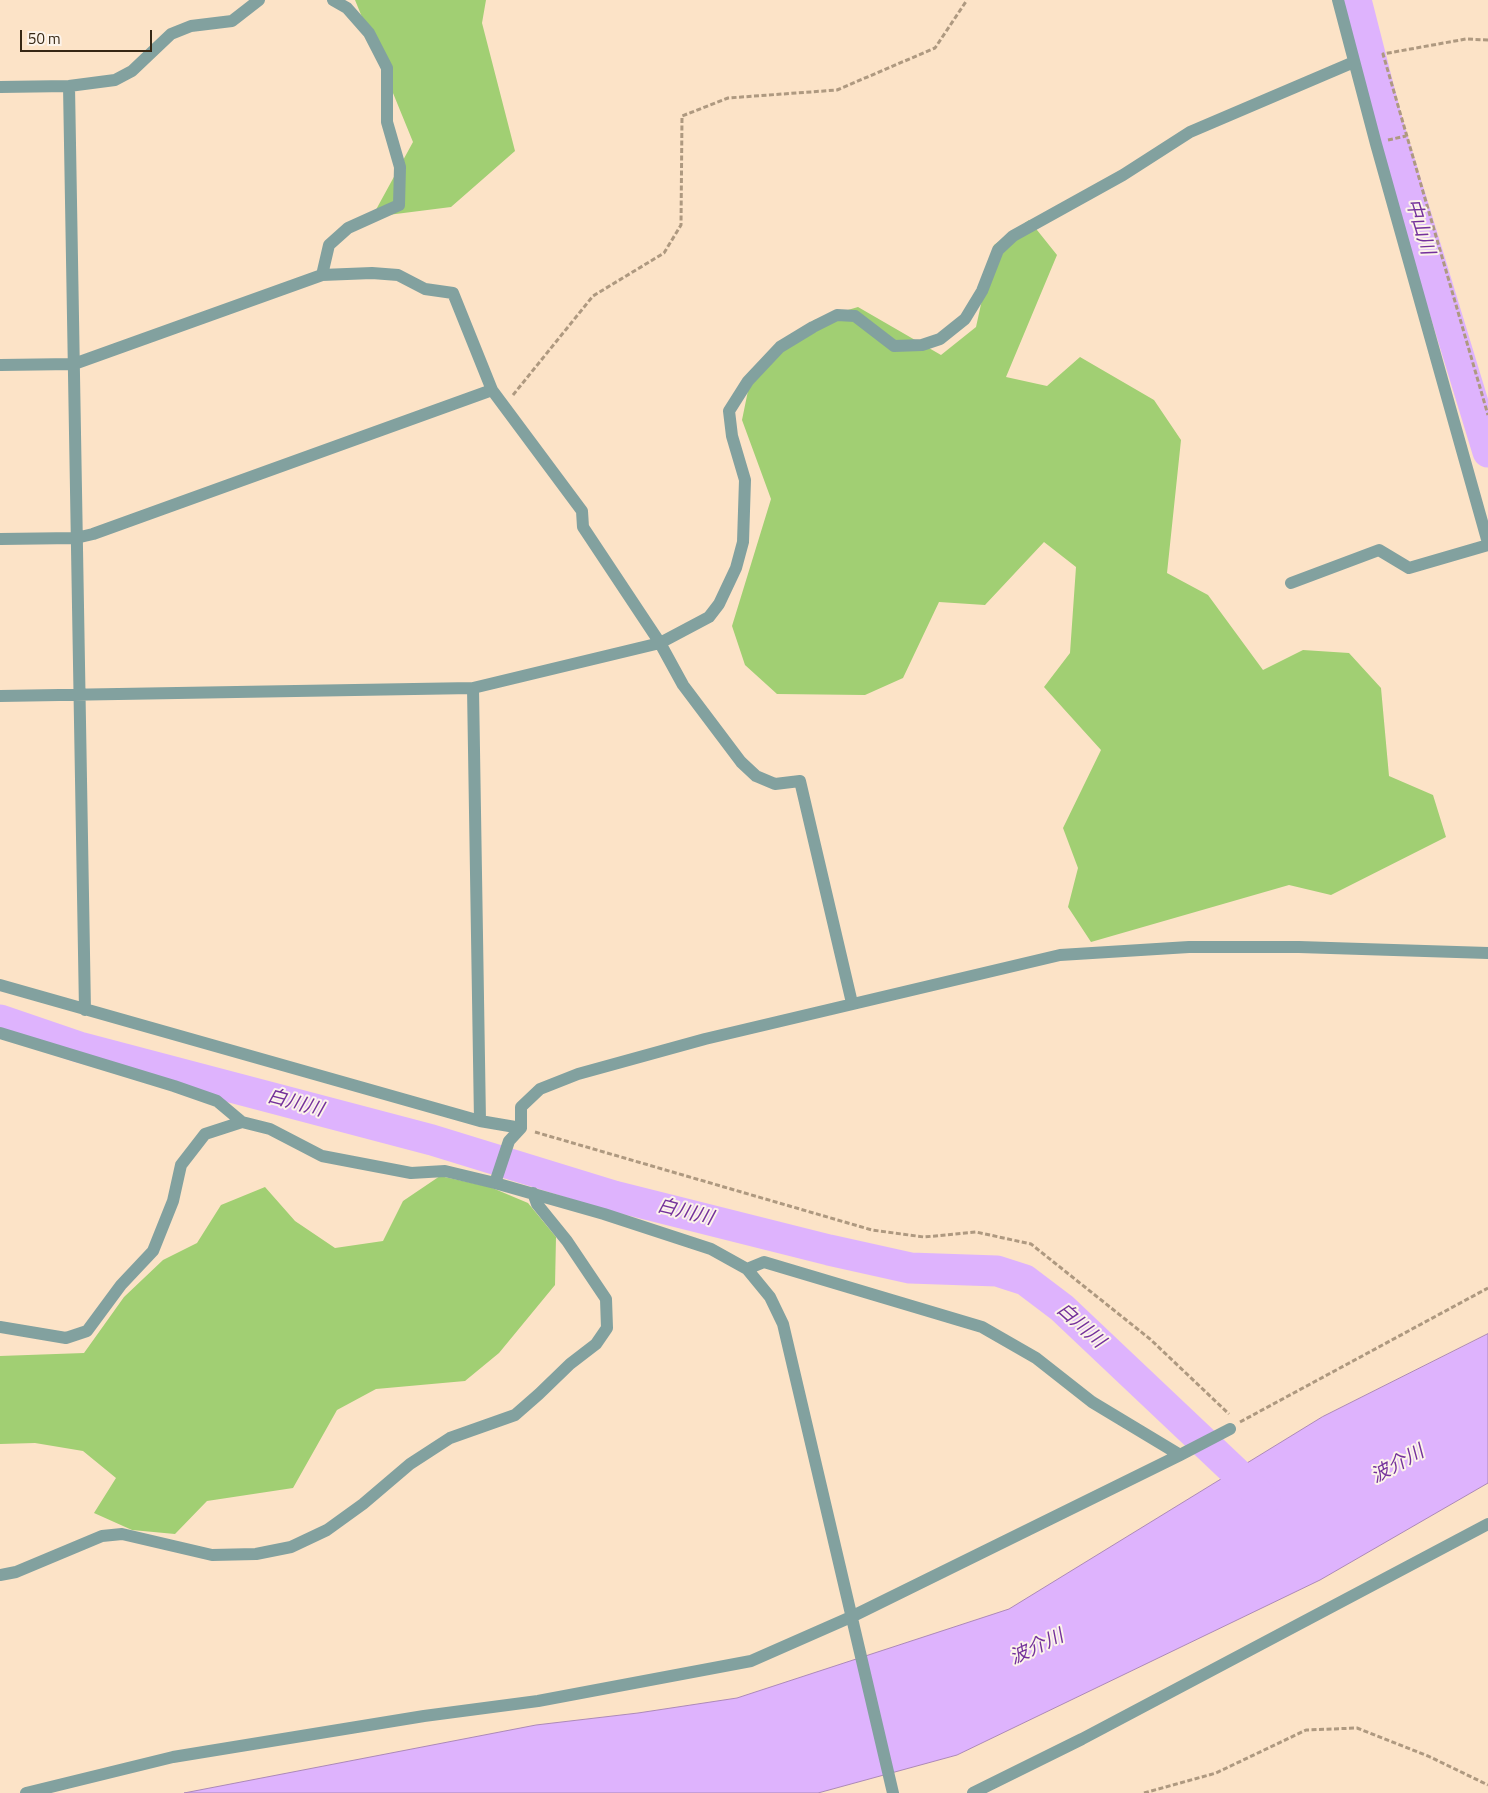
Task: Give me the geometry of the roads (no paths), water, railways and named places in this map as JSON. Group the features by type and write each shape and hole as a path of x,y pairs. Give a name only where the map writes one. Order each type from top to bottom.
{"street":[{"path":"0,87 69,86 115,80 132,71 171,34 191,26 232,21 259,0"},
{"path":"322,275 329,246 348,228 399,205 400,167 388,122 387,68 369,33 347,8 333,0"},
{"path":"1291,583 1379,550 1409,568 1488,544 1378,153 1338,0"},
{"path":"0,696 473,688 660,644 709,617 719,604 736,568 744,542 744,480 732,436 729,411 748,382 780,347 837,315 855,316 894,346 922,345 940,338 965,319 982,292 998,250 1013,236 1123,175 1190,132 1354,62"},
{"path":"69,86 85,1010"},
{"path":"0,365 74,364 322,275 372,273 398,275 425,289 452,293 492,390 582,511 583,527 660,644 684,685 741,762 756,776 775,784 800,781 852,1003"},
{"path":"0,539 76,538 93,534 492,390"},
{"path":"473,688 480,1121"},
{"path":"497,1178 509,1141 521,1128 521,1108 540,1089 578,1074 705,1039 1060,955 1189,947 1299,947 1488,953"},
{"path":"0,986 480,1121 521,1128"},
{"path":"0,1032 217,1101 242,1122 270,1129 322,1156 411,1173 445,1171 497,1178 533,1193 711,1249 747,1269 770,1297 783,1324 893,1793"},
{"path":"0,1327 66,1338 87,1331 121,1285 153,1251 173,1201 181,1164 204,1134 242,1122"},
{"path":"0,1575 16,1572 102,1536 122,1534 212,1555 256,1554 291,1547 327,1530 363,1504 410,1464 450,1438 515,1416 570,1364 596,1344 607,1328 606,1300 567,1241 537,1204 533,1193"},
{"path":"747,1269 764,1262 982,1328 1036,1358 1092,1402 1180,1455"},
{"path":"26,1793 173,1758 424,1716 538,1701 751,1661 851,1617 1180,1455 1233,1423"},
{"path":"973,1793 1082,1739 1488,1524"}],"water":[{"name":"波介川","path":"1488,1334 1488,1483 1320,1580 957,1755 818,1793 184,1793 536,1725 638,1713 737,1698 1009,1609 1322,1417"}],"waterway":[{"name":"中山川","path":"1356,0 1387,121 1488,452"},
{"name":"白川川","path":"0,1020 79,1047 432,1140 614,1196 829,1250 910,1268 997,1271 1025,1280 1062,1308 1265,1500"}]}
